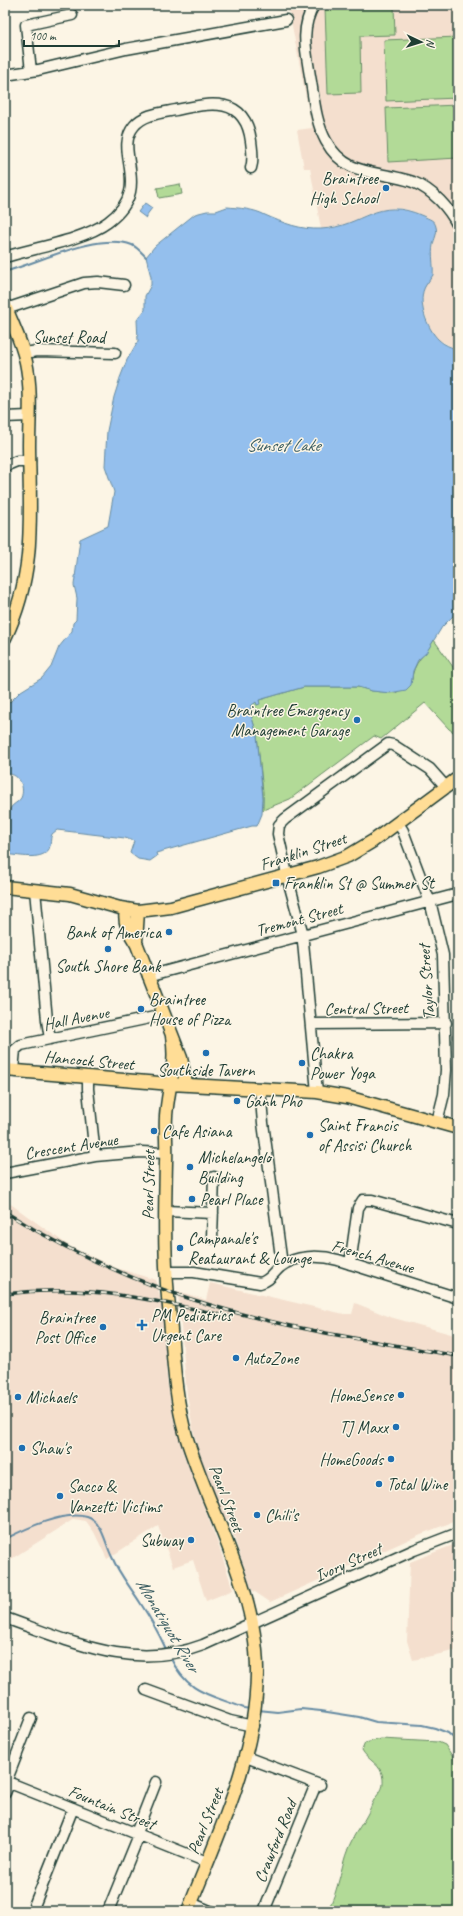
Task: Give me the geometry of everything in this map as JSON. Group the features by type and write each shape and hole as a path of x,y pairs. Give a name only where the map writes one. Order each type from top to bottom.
{"main road":[{"path":"5,638 19,606 27,575 29,545 30,461 29,378 24,353 6,307"},
{"name":"Franklin Street","path":"132,910 171,907 326,865 348,856 458,778"},
{"path":"5,887 70,894 132,910 126,925 137,945 183,1062 186,1083"},
{"name":"Pearl Street","path":"172,1036 174,1064 167,1098 165,1211 166,1272 177,1392 185,1431 239,1577 251,1623 257,1667 256,1701 246,1757 235,1791 189,1907"},
{"name":"Hancock Street","path":"9,1070 171,1084 186,1083 317,1092 347,1097 458,1128"}],"street":[{"path":"314,5 306,22 305,44 318,118 321,130 329,146 339,158 355,169 403,179 424,188 442,203 458,226"},
{"path":"32,71 26,25 72,15"},
{"path":"5,75 32,71 126,49 286,20"},
{"path":"5,257 88,232 103,226 115,216 126,203 131,189 132,179 128,137 134,126 148,116 205,105 220,104 232,108 242,116 249,132 252,156 250,168"},
{"path":"6,307 84,283 98,282 124,285"},
{"name":"Sunset Road","path":"24,353 38,350 115,353"},
{"path":"5,417 29,416"},
{"path":"5,466 18,461 30,461"},
{"path":"317,1092 312,1024 302,935 287,876 278,828 281,823 386,744 393,745 426,766 446,787"},
{"name":"Taylor Street","path":"398,822 403,830 429,901 443,955 446,1023 446,1082 437,1122"},
{"path":"35,890 46,1012 50,1039"},
{"name":"Tremont Street","path":"148,976 458,894"},
{"name":"Hall Avenue","path":"9,1070 15,1050 18,1046 148,1020 164,1015"},
{"name":"Central Street","path":"312,1024 446,1023"},
{"path":"88,1077 95,1156"},
{"path":"260,1088 263,1123 281,1257 284,1264"},
{"name":"Crescent Avenue","path":"5,1173 95,1156 141,1152 166,1153"},
{"path":"212,1238 214,1177"},
{"path":"350,1264 358,1208 363,1200 372,1200 458,1224"},
{"path":"165,1211 214,1213"},
{"name":"French Avenue","path":"166,1272 194,1272 260,1283 268,1279 284,1264 297,1259 313,1257 328,1258 458,1298"},
{"name":"Ivory Street","path":"5,1618 94,1649 125,1655 156,1656 183,1651 203,1645 414,1550 458,1533"},
{"path":"146,1690 230,1721 253,1722"},
{"path":"5,1793 7,1782 31,1718"},
{"name":"Crawford Road","path":"246,1757 318,1785 264,1911"},
{"name":"Fountain Street","path":"7,1782 207,1862"},
{"path":"108,1911 138,1834 156,1782"},
{"path":"32,1911 73,1808"},
{"path":"189,1907 210,1911"}],"shaded area":[{"name":"Braintree High School","path":"288,5 458,5 458,350 437,339 429,326 423,308 423,293 425,285 433,275 434,270 432,252 435,239 429,218 409,210 395,208 371,213 344,225 321,229 310,168 304,168 297,130 312,128"},
{"path":"5,1200 69,1246 116,1268 156,1280 162,1306 167,1379 174,1420 184,1455 220,1549 233,1590 206,1601 193,1560 173,1567 158,1526 107,1559 94,1532 86,1521 74,1519 5,1563"},
{"path":"210,1283 344,1314 352,1314 355,1303 390,1317 458,1336 458,1520 421,1534 270,1602 252,1590 228,1519 225,1520 199,1452 187,1395 178,1291 206,1300"},
{"path":"458,1543 458,1650 413,1660 407,1641 410,1562"}],"green space":[{"path":"394,6 395,35 360,36 361,93 328,94 325,8"},
{"path":"458,37 458,98 386,101 384,40"},
{"path":"458,105 458,158 388,162 386,108"},
{"path":"180,184 182,194 159,198 157,188"},
{"path":"434,640 458,674 458,735 449,729 425,703 381,739 374,736 290,799 263,810 263,792 257,735 250,711 251,706 256,702 257,705 259,704 259,700 304,687 358,687 372,691 396,693 412,680 414,669"},
{"path":"5,842 9,842 6,880 5,879"},
{"path":"381,1739 438,1742 445,1745 458,1765 458,1911 327,1911 332,1902 349,1847 383,1786 383,1779 380,1770 362,1750 365,1743"}],"water":[{"path":"145,203 152,208 146,218 138,212"},
{"name":"Sunset Lake","path":"227,207 251,210 292,225 314,229 336,227 382,210 394,209 407,210 423,216 434,223 437,232 432,249 433,275 423,291 422,298 424,314 430,329 443,343 458,350 458,611 442,627 426,653 418,660 413,671 411,685 406,690 390,693 372,691 358,687 304,687 259,700 260,704 257,705 256,702 251,706 250,711 257,735 263,798 262,814 257,826 252,826 156,853 157,856 150,861 138,859 130,853 134,841 125,838 57,830 52,834 49,849 42,855 12,855 8,851 10,809 21,798 22,785 14,775 5,774 5,707 21,691 42,678 51,667 59,647 72,631 73,623 76,620 77,598 74,585 80,539 108,526 114,492 105,466 107,431 114,397 120,378 127,360 138,341 137,320 145,310 145,296 151,285 151,277 146,257 155,246 195,214 207,211 216,211"}],"waterway":[{"path":"7,271 69,250 103,242 118,242 132,245 146,257"},
{"name":"Monatiquot River","path":"5,1539 23,1530 56,1518 78,1516 87,1517 92,1520 100,1528 118,1569 148,1615 166,1649"},
{"name":"Monatiquot River","path":"170,1657 184,1679 192,1686 210,1695 250,1709"},
{"name":"Monatiquot River","path":"258,1710 278,1712 301,1709 359,1717 376,1722 422,1725 448,1733 458,1742"}],"railway":[{"path":"5,1212 56,1242 109,1268 164,1290 220,1308 309,1330 458,1356"},
{"path":"5,1294 35,1291 91,1292 146,1299 230,1317"}],"place":[{"name":"Braintree High School","path":"386,188"},
{"name":"Braintree Emergency Management Garage","path":"357,720"},
{"name":"Franklin St @ Summer St","path":"276,883"},
{"name":"Bank of America","path":"169,932"},
{"name":"South Shore Bank","path":"108,949"},
{"name":"Braintree House of Pizza","path":"141,1009"},
{"name":"Southside Tavern","path":"206,1053"},
{"name":"Chakra Power Yoga","path":"302,1063"},
{"name":"Gánh Pho","path":"237,1101"},
{"name":"Cafe Asiana","path":"154,1131"},
{"name":"Saint Francis of Assisi Church","path":"310,1135"},
{"name":"Michelangelo Building","path":"190,1167"},
{"name":"Pearl Place","path":"192,1199"},
{"name":"Campanale's Reataurant & Lounge","path":"180,1248"},
{"name":"PM Pediatrics Urgent Care","path":"142,1325"},
{"name":"Braintree Post Office","path":"103,1327"},
{"name":"AutoZone","path":"236,1358"},
{"name":"HomeSense","path":"401,1395"},
{"name":"Michaels","path":"18,1397"},
{"name":"TJ Maxx","path":"396,1427"},
{"name":"Shaw's","path":"22,1448"},
{"name":"HomeGoods","path":"391,1459"},
{"name":"Total Wine","path":"379,1484"},
{"name":"Sacco & Vanzetti Victims","path":"60,1496"},
{"name":"Chili's","path":"257,1515"},
{"name":"Subway","path":"191,1540"}]}
